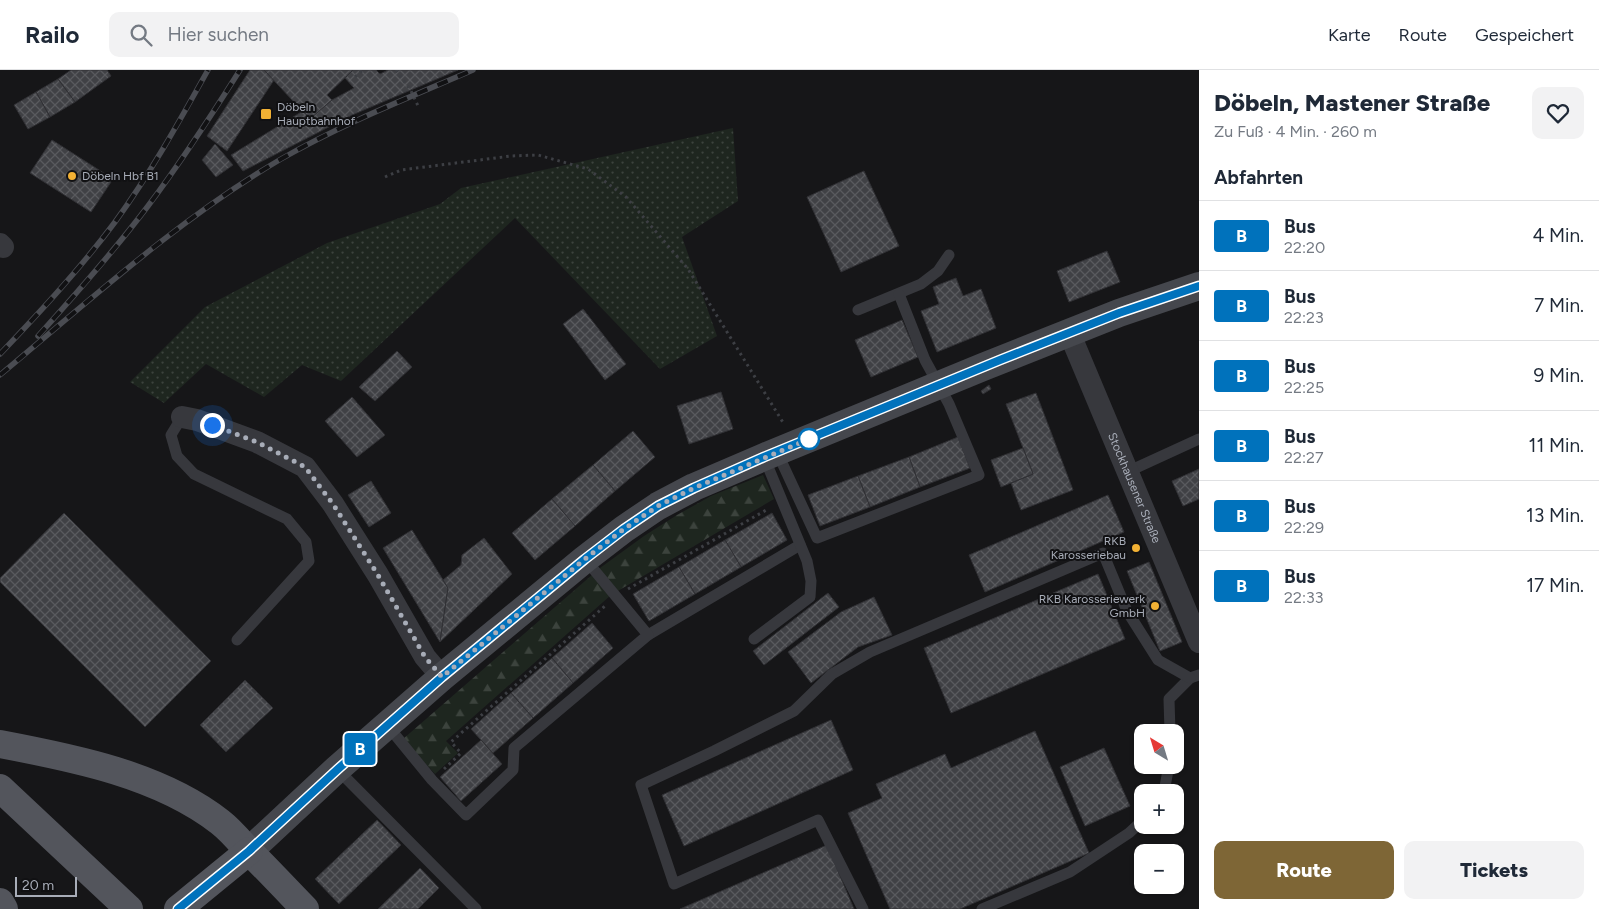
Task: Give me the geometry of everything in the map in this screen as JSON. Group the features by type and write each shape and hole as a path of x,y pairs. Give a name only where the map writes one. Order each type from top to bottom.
{"main road":[{"path":"178,909 249,851 442,677 585,559 658,506 778,451 1069,332 1199,286"},
{"path":"0,744 38,751 135,776 176,794 200,807 222,823 305,909"},
{"path":"0,788 129,909"},
{"path":"0,902 4,909"}],"street":[{"name":"Stockhausener Straße","path":"1069,332 1199,642"},
{"path":"182,417 197,420 257,442 305,467 333,504 378,575 425,657 442,677"}],"lane":[{"path":"858,310 921,284 938,271 949,255"},
{"path":"778,451 817,538 979,474 949,404 925,360 899,294"},
{"path":"182,417 170,435 177,456 194,474 287,519 306,542 310,561 237,640"},
{"path":"1127,472 1199,440"},
{"path":"754,639 810,597 811,581 807,561 782,502 778,451"},
{"path":"387,725 432,780 466,815 513,770 514,748 648,635 800,545"},
{"path":"863,909 818,820 674,884 641,785 794,711 832,674 870,652 1103,553 1127,611 1158,660 1194,677 1169,699 1170,724"},
{"path":"585,559 648,635"},
{"path":"338,769 476,909"},
{"path":"982,909 1070,872 1134,829"}],"path":[{"path":"355,78 363,70"},
{"path":"396,70 411,91 419,108"},
{"path":"385,177 401,170 511,156 538,155 588,169 626,197 688,270 786,426 778,451"},
{"path":"432,780 461,753 451,742 616,596 782,502"}],"green space":[{"path":"733,128 738,201 682,237 717,336 660,369 515,218 341,381 302,365 264,397 206,364 164,403 130,382 205,307 327,243 440,204 461,188"},
{"path":"763,475 774,499 611,595 446,741 458,753 435,774 403,739 600,568 677,515 711,496"}],"building":[{"path":"71,70 107,70 111,76 75,102 58,79"},
{"path":"250,70 264,70 274,80 227,151 207,136"},
{"name":"Döbeln Hauptbahnhof","path":"264,70 353,70 327,95 332,100 310,119"},
{"path":"353,70 376,70 380,74 388,70 458,70 352,115 243,171 231,155 303,111 310,119 332,100 354,88 345,78"},
{"path":"58,79 75,102 50,117 36,92"},
{"path":"36,92 50,117 28,129 14,105"},
{"name":"Döbeln Hbf B1","path":"52,140 113,179 91,212 30,173"},
{"path":"215,144 233,165 216,177 202,160"},
{"path":"864,171 899,246 841,272 807,197"},
{"path":"1107,251 1120,282 1069,302 1057,271"},
{"path":"956,278 963,296 981,289 996,328 937,352 921,311 939,304 933,287"},
{"path":"583,309 626,364 605,380 563,324"},
{"path":"902,320 918,357 871,377 855,340"},
{"path":"397,351 412,367 375,401 359,387"},
{"path":"989,385 991,389 983,394 981,391"},
{"path":"721,392 733,429 689,444 677,406"},
{"path":"1036,393 1073,490 1021,510 1011,483 1033,474 1006,404"},
{"path":"352,397 385,435 357,457 325,421"},
{"path":"633,431 655,457 615,491 593,465"},
{"path":"958,437 970,468 920,487 909,457"},
{"path":"1023,448 1033,474 1001,487 991,460"},
{"path":"909,457 920,487 870,507 858,476"},
{"path":"593,465 615,491 575,526 552,499"},
{"path":"1199,469 1199,499 1183,506 1172,481"},
{"path":"858,476 870,507 820,526 808,495"},
{"path":"371,481 391,513 369,527 348,495"},
{"path":"1108,495 1124,532 985,592 969,555"},
{"path":"552,499 575,526 535,560 512,533"},
{"path":"64,513 211,661 145,727 0,582 0,578"},
{"path":"772,513 787,540 741,567 725,540"},
{"path":"412,530 448,588 440,642 383,548"},
{"path":"484,538 512,574 440,642 448,588 443,580 461,565 462,555"},
{"path":"725,540 741,567 695,594 679,567"},
{"name":"RKB Karosseriewerk GmbH","path":"1149,562 1182,642 1160,651 1127,571"},
{"path":"679,567 695,594 649,621 633,594"},
{"path":"1098,574 1125,639 951,713 924,648"},
{"path":"828,593 839,607 764,665 753,651"},
{"path":"874,597 892,635 858,647 811,683 788,652 841,612"},
{"path":"592,623 613,648 573,683 552,658"},
{"path":"552,658 573,683 533,718 511,693"},
{"path":"245,680 273,708 226,752 200,725"},
{"path":"511,693 533,718 493,753 471,729"},
{"path":"831,720 853,770 684,846 662,795"},
{"path":"1035,731 1089,853 960,909 890,909 848,813 882,798 876,784 945,754 951,768"},
{"path":"481,740 502,764 461,801 440,777"},
{"path":"1104,748 1130,806 1085,826 1060,767"},
{"path":"377,820 401,845 339,904 315,879"},
{"path":"827,845 854,909 680,909"},
{"path":"420,868 439,888 418,909 378,909"}],"railway":[{"path":"0,354 74,273 115,222 152,167 208,70"},
{"path":"38,336 148,206 196,139 240,70"},
{"path":"0,375 136,261 243,182 328,134 473,70"}],"bus line":[{"name":"B","path":"178,909 249,851 442,677 585,559 658,506 764,457 1000,360 1119,313 1199,286"}],"place":[{"name":"Döbeln Hauptbahnhof","path":"266,114"},
{"name":"Döbeln Hbf B1","path":"72,176"},
{"name":"RKB Karosseriebau","path":"1136,548"},
{"name":"RKB Karosseriewerk GmbH","path":"1155,606"}],"route":[{"path":"212,425 257,442 305,467 333,504 378,575 425,657 442,677 585,559 658,506 694,488 809,439"}]}
